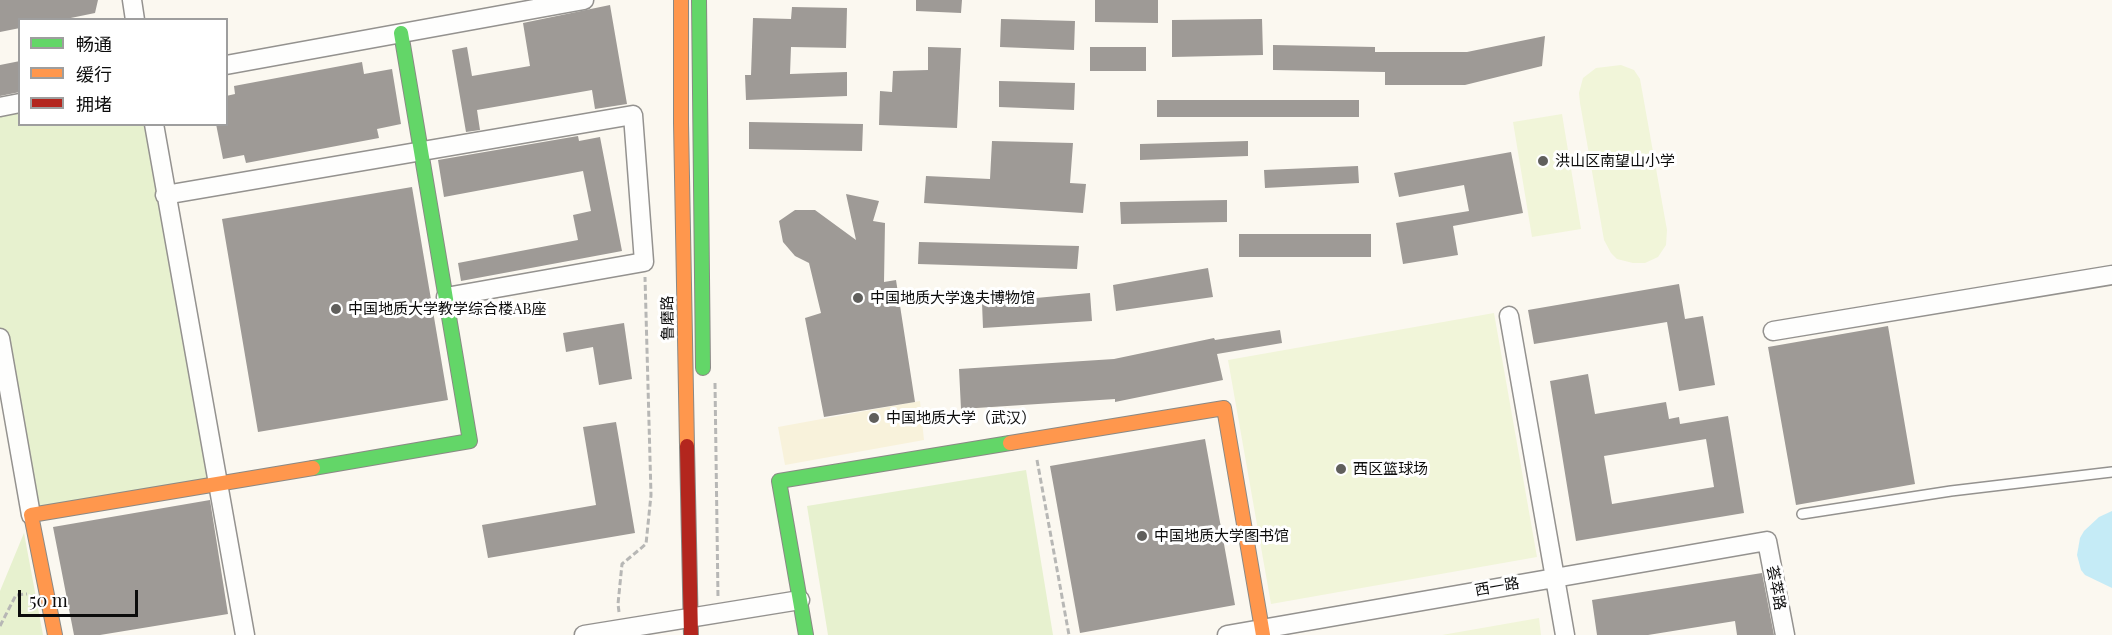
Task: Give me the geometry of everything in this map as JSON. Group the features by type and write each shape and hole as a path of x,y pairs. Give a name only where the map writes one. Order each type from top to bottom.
{"street":[{"path":"132,0 135,18"},
{"path":"228,65 584,0"},
{"name":"鲁磨路","path":"681,0 681,123 699,619"},
{"path":"699,0 703,377"},
{"path":"31,515 470,441 401,33"},
{"path":"0,106 18,103"},
{"path":"165,195 633,115 644,262 446,297"},
{"path":"154,126 245,635"},
{"path":"1773,331 2112,275"},
{"path":"1509,316 1565,635"},
{"path":"0,338 55,635"},
{"path":"806,635 779,481 1224,408 1262,632"},
{"name":"西一路","path":"1227,635 1262,632 1554,577 1767,541"},
{"name":"荟萃路","path":"1767,541 1785,635"},
{"path":"584,635 699,619 800,600"}],"lane":[{"path":"1802,514 1951,491 2112,472"}],"path":[{"path":"622,629 618,603 622,564 646,544 651,495 644,262"},
{"path":"1033,439 1069,635"},
{"path":"0,626 16,595 46,591"}],"shaded area":[{"path":"920,401 924,440 785,465 778,427"}],"green space":[{"path":"1621,65 1634,70 1640,79 1667,230 1666,245 1658,257 1645,263 1617,259 1604,240 1580,103 1579,93 1583,78 1596,68"},
{"path":"18,106 18,126 154,126 218,483 31,515 0,342 0,110"},
{"path":"1562,114 1581,229 1532,237 1513,122"},
{"path":"1494,313 1537,557 1271,604 1228,360"},
{"path":"1026,470 1053,635 828,635 807,506"},
{"path":"24,533 43,635 0,635 0,591"},
{"path":"1539,618 1541,635 1442,635"}],"water":[{"path":"2112,511 2112,588 2085,575 2081,570 2077,555 2080,538 2084,531 2099,517"}],"building":[{"path":"0,0 98,0 95,13 71,18 18,18 18,28 0,32"},
{"path":"916,0 962,0 961,13 916,11"},
{"path":"1095,0 1158,0 1158,23 1095,22"},
{"path":"610,5 627,104 595,109 592,90 477,110 480,130 466,132 452,50 467,47 472,76 530,66 523,23"},
{"path":"792,7 847,8 846,48 791,47 790,74 847,72 847,96 746,100 745,75 751,75 753,18 791,19"},
{"path":"1001,19 1075,21 1074,50 1000,47"},
{"path":"1262,19 1263,55 1172,57 1172,20"},
{"path":"1545,36 1542,66 1465,85 1385,85 1385,72 1273,70 1273,45 1375,47 1375,52 1467,52"},
{"path":"928,47 961,48 957,128 879,125 880,91 892,92 893,71 928,70"},
{"path":"1090,47 1146,47 1146,71 1090,71"},
{"path":"18,61 18,92 0,96 0,65"},
{"path":"362,62 364,74 392,69 401,124 377,129 379,138 246,163 244,155 223,159 216,126 228,126 228,96 235,94 234,86"},
{"path":"999,81 1075,83 1074,110 999,107"},
{"path":"1157,100 1359,100 1359,117 1157,117"},
{"path":"749,122 863,124 862,151 749,149"},
{"path":"578,136 579,141 600,137 622,251 461,281 458,263 578,240 573,215 591,211 583,171 444,197 438,160"},
{"path":"992,141 1073,143 1070,183 1086,184 1083,213 924,203 926,176 990,179"},
{"path":"1248,141 1248,156 1140,160 1140,144"},
{"path":"1511,152 1523,213 1453,226 1458,255 1403,264 1396,223 1469,211 1464,185 1399,197 1394,173"},
{"path":"1358,166 1359,183 1265,188 1264,170"},
{"name":"中国地质大学教学综合楼AB座","path":"412,187 448,400 258,432 222,219"},
{"name":"中国地质大学逸夫博物馆","path":"846,194 879,201 873,221 885,223 884,282 896,280 915,402 824,417 805,318 821,313 809,263 795,256 783,242 779,221 795,210 815,210 856,240"},
{"path":"1227,200 1227,222 1121,224 1120,202"},
{"path":"1239,234 1371,234 1371,257 1239,257"},
{"path":"919,242 1079,246 1077,269 918,264"},
{"path":"1208,268 1213,297 1116,311 1113,285"},
{"path":"1679,284 1685,319 1703,316 1715,385 1679,391 1667,322 1534,344 1528,310"},
{"path":"1090,293 1092,321 983,328 982,303"},
{"path":"624,323 632,379 599,385 593,347 566,352 563,333"},
{"path":"1888,326 1915,484 1796,505 1768,347"},
{"path":"1280,330 1282,343 1217,354 1223,380 1115,402 1115,399 961,409 959,369 1114,359 1214,338 1215,340"},
{"path":"1588,374 1595,414 1666,402 1669,419 1679,417 1680,424 1728,416 1744,513 1576,541 1550,381","holes":["1706,439 1714,487 1612,504 1604,456"]},
{"path":"616,422 635,533 488,558 482,525 596,505 583,427"},
{"name":"中国地质大学图书馆","path":"1205,439 1235,605 1080,633 1050,466"},
{"path":"210,500 228,614 100,635 74,635 53,527"},
{"path":"1762,573 1774,635 1737,635 1735,621 1648,635 1597,635 1592,600"}],"traffic: fast":[{"path":"699,0 703,368"},
{"path":"313,468 470,441 401,33"},
{"path":"806,635 779,481 1010,443"}],"traffic: slow":[{"path":"681,0 687,446"},
{"path":"1010,443 1224,408 1263,635"},
{"path":"55,635 31,515 313,468"}],"traffic: jam":[{"path":"687,446 691,635"}],"place":[{"name":"洪山区南望山小学","path":"1543,161"},
{"name":"中国地质大学逸夫博物馆","path":"858,298"},
{"name":"中国地质大学教学综合楼AB座","path":"336,309"},
{"name":"中国地质大学（武汉）","path":"874,418"},
{"name":"西区篮球场","path":"1341,469"},
{"name":"中国地质大学图书馆","path":"1142,536"}]}
